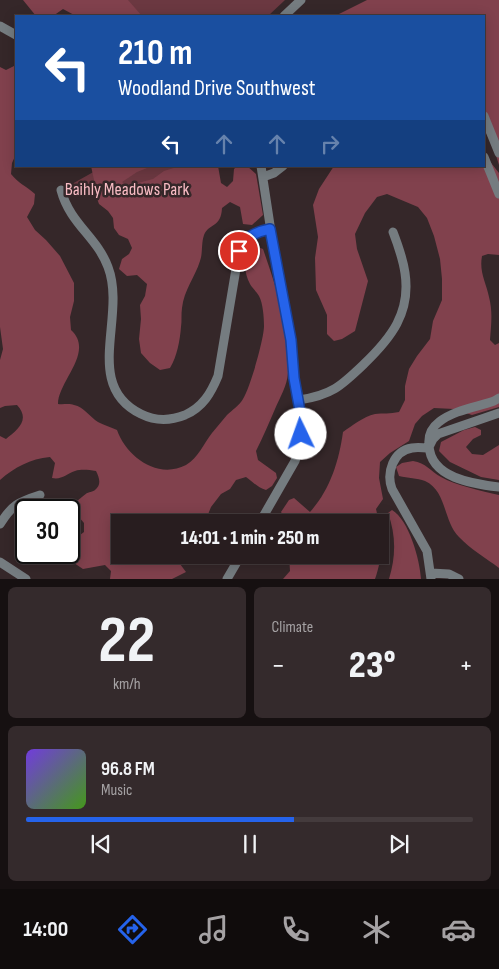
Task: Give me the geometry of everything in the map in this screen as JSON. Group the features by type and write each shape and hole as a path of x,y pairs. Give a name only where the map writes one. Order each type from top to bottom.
{"street":[{"path":"285,15 301,0"},
{"path":"0,26 15,34"},
{"path":"485,119 499,154"},
{"path":"485,159 499,194"},
{"path":"261,167 270,229 289,331 294,378 302,422 301,443 295,461 265,514"},
{"path":"263,177 283,167"},
{"path":"61,190 68,210 98,248 110,274 114,293 109,365 112,384 125,403 136,411 156,419 176,418 187,414 205,401 212,391 218,376 241,245 251,235 270,229"},
{"path":"299,400 329,393 340,386 385,344 393,332 403,308 406,281 404,264 394,232"},
{"path":"499,398 494,402 454,414 438,423 429,436 430,456 435,464 445,472 467,481 499,487"},
{"path":"429,448 433,439 438,434 499,413"},
{"path":"429,448 411,448 402,452 392,463 389,479 392,490 427,551 431,576 449,574 459,579"},
{"path":"0,524 14,505 20,501 40,495"},
{"path":"0,562 26,579"},
{"path":"227,579 236,564"}],"green space":[{"path":"23,0 128,0 141,15 74,15 63,9 54,15 35,15"},
{"path":"66,0 285,0 269,15 90,15"},
{"path":"367,0 499,0 499,165 492,143 485,131 485,15 337,15"},
{"path":"15,66 15,156 11,174 35,194 34,204 27,217 35,230 60,256 74,283 74,301 70,317 71,330 77,339 79,348 74,367 63,386 58,404 78,406 98,422 117,430 127,449 144,463 164,470 186,465 246,393 262,341 264,326 260,299 250,284 245,264 248,254 255,246 263,249 282,310 289,358 288,373 283,391 256,451 258,460 276,473 277,478 272,486 266,490 246,477 236,480 230,489 221,494 208,514 111,514 111,564 180,564 186,572 172,579 110,579 111,571 105,565 83,569 76,564 80,564 80,535 84,532 84,523 80,518 80,499 99,486 96,471 78,470 61,477 52,478 55,463 50,457 23,464 0,480 0,436 6,439 21,424 23,415 17,405 0,408 0,360 3,349 0,327 0,67 6,70"},
{"path":"488,159 499,173 499,255 488,254 482,256 481,267 491,308 490,340 495,345 499,343 499,407 472,415 454,409 434,408 422,416 415,424 409,441 380,462 379,478 383,499 376,509 377,514 282,514 281,512 289,500 294,498 310,512 317,503 332,475 339,454 343,432 371,415 399,412 405,400 405,386 409,369 430,339 433,321 442,300 440,259 427,218 418,207 387,194 377,197 365,213 355,234 357,249 368,281 355,331 342,339 334,341 327,334 327,315 316,290 315,258 318,237 313,205 319,189 333,167 485,167"},
{"path":"91,167 150,167 137,172 122,182 127,186 153,179 164,171 177,167 218,167 221,183 227,187 233,181 234,169 236,167 248,167 256,174 263,215 252,225 243,224 240,207 230,202 222,208 217,222 206,231 203,238 200,261 183,301 179,343 175,359 170,368 160,370 141,353 139,339 140,305 145,296 147,284 137,275 127,276 119,269 122,259 129,254 132,248 128,239 119,235 114,228 113,218 108,211 99,204"},
{"name":"Baihly Meadows Park","path":"102,167 206,167 133,219 89,190 74,196 72,184"},
{"path":"475,427 481,430 481,435 473,439 466,447 472,454 483,455 499,445 499,480 481,477 450,462 439,451 441,442 464,430"},
{"path":"413,461 454,483 499,495 499,568 459,537 450,523 441,499 432,486 422,480 399,476 396,467 402,463"},
{"path":"392,510 404,522 416,551 421,579 389,579 394,546 393,529 388,513"},
{"path":"290,564 379,564 375,579 283,579 290,571"}],"route":[{"path":"239,251 241,245 251,235 270,229 291,340 294,378 302,422 301,434"}]}
